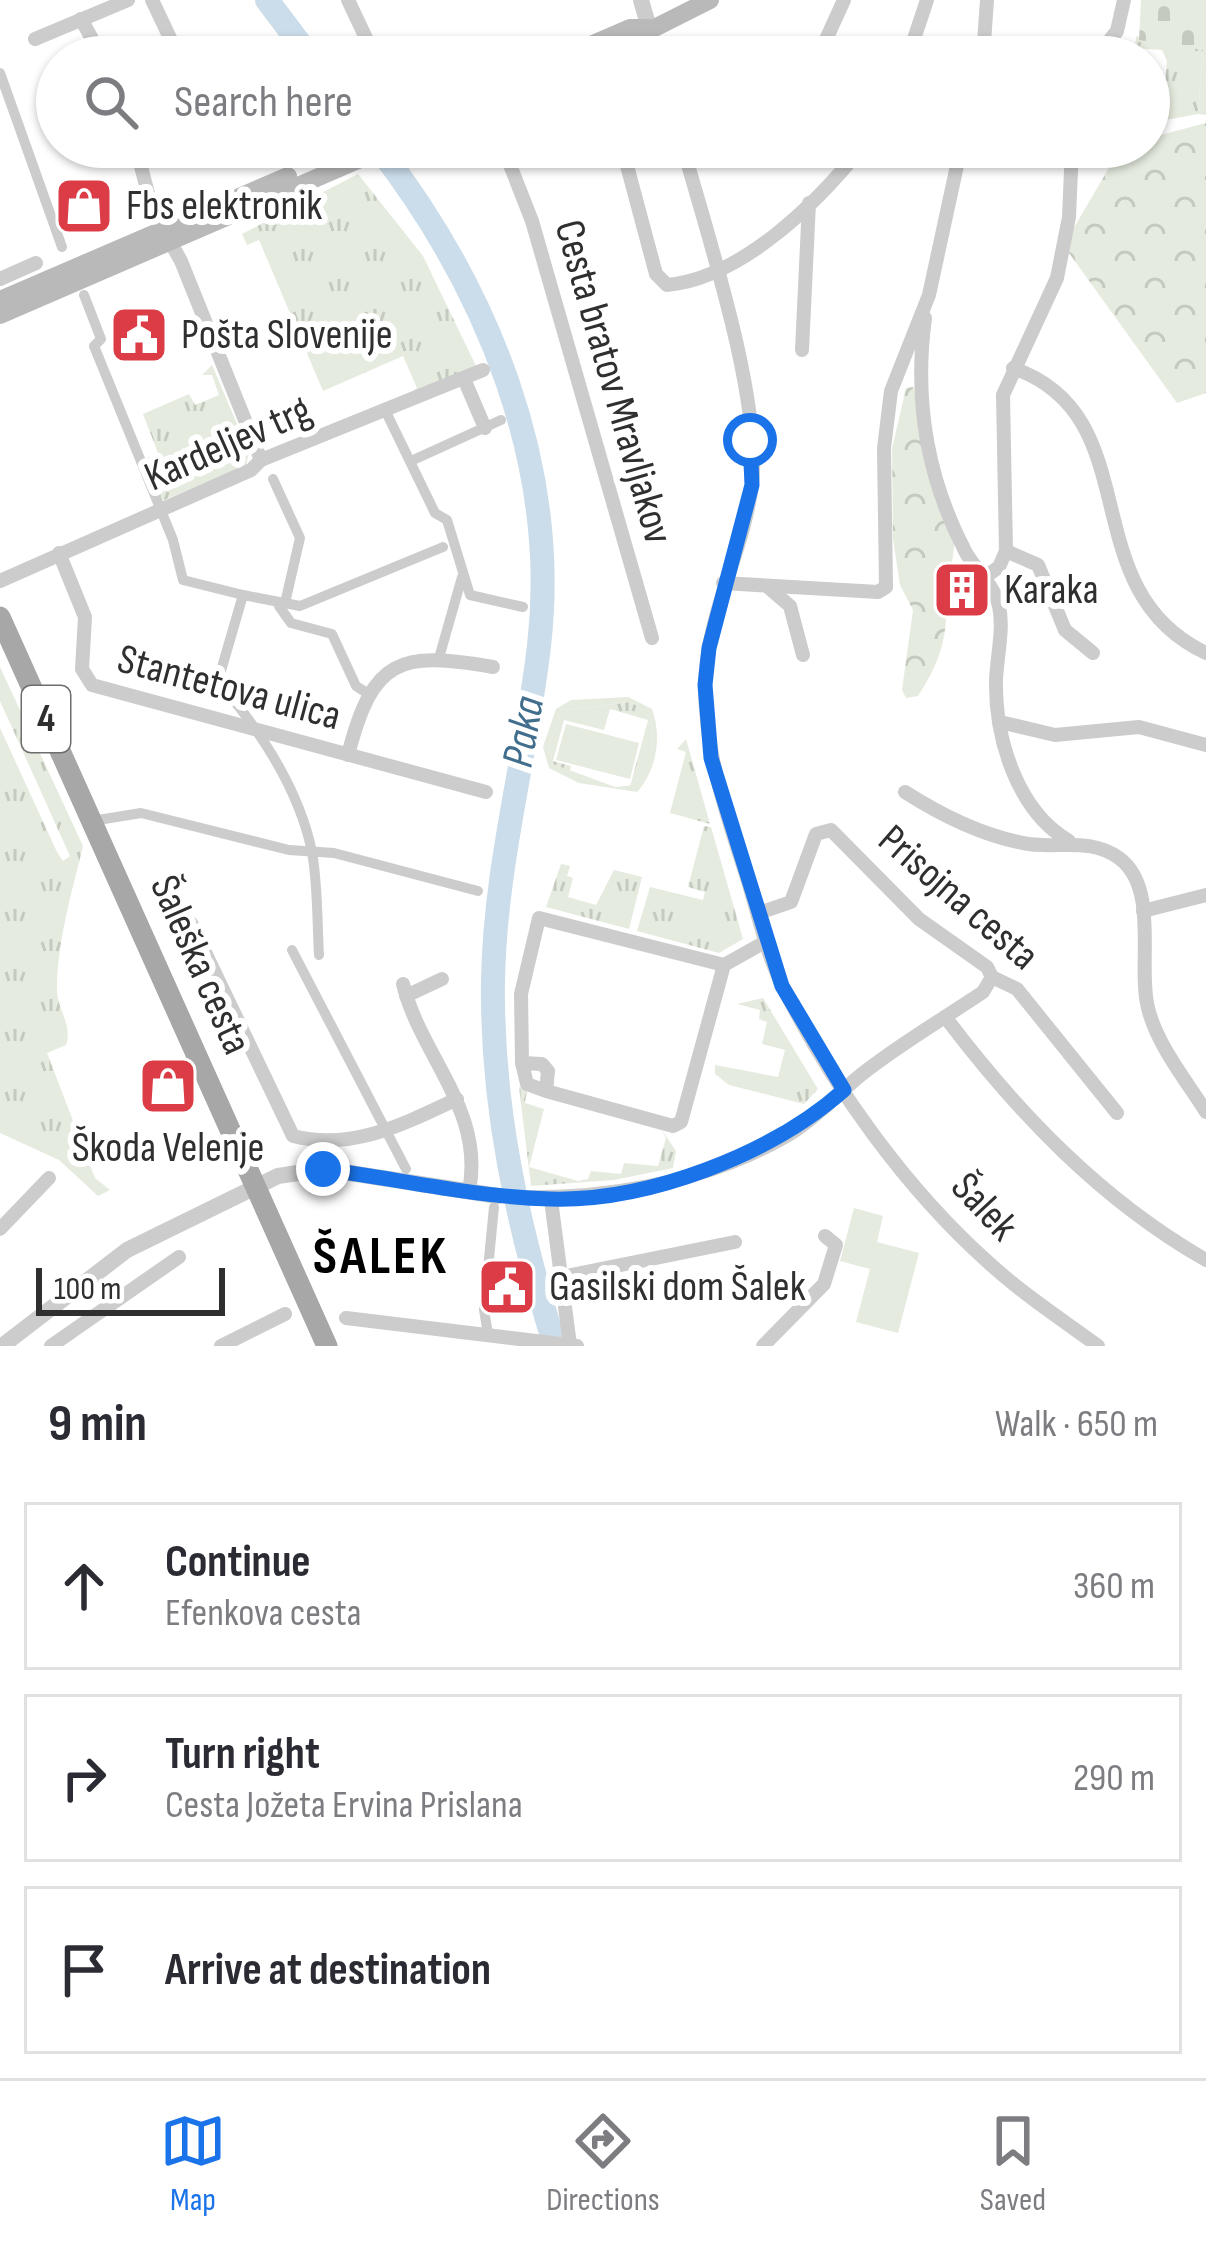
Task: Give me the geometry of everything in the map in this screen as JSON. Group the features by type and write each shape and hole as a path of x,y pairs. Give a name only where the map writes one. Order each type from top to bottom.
{"main road":[{"path":"635,36 710,0"},
{"path":"612,36 630,28 649,28"},
{"path":"0,300 323,168"},
{"path":"0,315 167,235"},
{"name":"Šaleška cesta","path":"0,617 326,1346"}],"street":[{"path":"42,36 128,0"},
{"path":"152,0 167,36"},
{"path":"347,0 365,36"},
{"path":"641,0 651,36"},
{"path":"826,36 844,0"},
{"path":"915,36 927,0"},
{"path":"984,36 987,0"},
{"path":"1113,36 1124,0"},
{"path":"81,19 90,36"},
{"path":"0,73 62,247"},
{"path":"141,168 146,190 261,460"},
{"name":"Cesta bratov Mravljakov","path":"511,168 532,221 652,638"},
{"path":"628,168 660,283 676,285 744,255 809,203 842,168"},
{"name":"Šalek","path":"689,168 717,268 753,464 746,516 723,583 709,648 707,728 727,816 765,942 782,986 844,1090 901,1167 986,1261 1098,1346"},
{"path":"957,168 928,295 920,358 922,424 953,525 1000,611 1000,722 1033,812 1069,841 1118,858 1130,870 1143,910 1142,970 1148,1009 1206,1112"},
{"path":"985,578 999,567 1006,550 1002,412 1013,368 1057,278 1069,217 1071,168"},
{"path":"802,350 809,203"},
{"path":"0,279 36,262"},
{"name":"Kardeljev trg","path":"84,295 101,339 94,346 171,535 179,582 282,604 300,538 273,478"},
{"path":"723,583 878,592 886,587 890,568 884,448 891,391 928,295"},
{"path":"1013,368 1038,377 1081,416 1093,439 1126,569 1156,614 1206,653"},
{"name":"Kardeljev trg","path":"0,580 107,526 483,370"},
{"path":"464,379 485,428"},
{"path":"386,412 434,513 447,520 470,595 524,608"},
{"path":"411,461 501,421"},
{"path":"282,604 300,606 443,547"},
{"path":"1006,550 1038,565 1065,630 1093,653"},
{"name":"Stantetova ulica","path":"58,553 85,617 82,669 92,685 486,792"},
{"path":"439,658 462,577"},
{"path":"763,586 790,606 803,655"},
{"path":"242,595 218,681 259,728 312,852 319,955"},
{"path":"282,604 291,623 332,634 356,686 368,693"},
{"path":"348,755 368,693 403,662 439,658 493,667"},
{"path":"1000,722 1055,735 1139,727 1206,745"},
{"path":"905,792 994,836 1047,847 1069,841"},
{"path":"92,821 141,813 478,892"},
{"name":"Prisojna cesta","path":"759,913 791,902 816,835 831,830 893,896 987,967 992,977 1017,989 1117,1113"},
{"path":"1143,910 1206,895"},
{"path":"724,964 681,1122 673,1126 527,1084 521,994 539,919 724,964 765,942"},
{"path":"191,923 293,1136 321,1143 350,1141 458,1099"},
{"path":"292,950 359,1088 369,1090 406,1168"},
{"path":"2,1346 56,1300 157,1235 255,1185 323,1169 469,1191 496,1201 551,1199 642,1186 713,1167 785,1137 983,992 992,977"},
{"path":"442,979 404,990 458,1099 473,1154 469,1191"},
{"path":"946,1018 1017,1107 1068,1158 1131,1210 1206,1260"},
{"path":"0,1229 49,1178"},
{"path":"346,1318 488,1342 564,1344 551,1199"},
{"path":"488,1342 484,1310 496,1201"},
{"path":"763,1346 824,1284 836,1245 825,1236"},
{"path":"561,1277 735,1242"},
{"path":"50,1346 179,1257"},
{"path":"221,1346 285,1314"}],"green space":[{"path":"1141,0 1206,0 1206,115 1198,114 1203,50 1170,45 1170,36 1139,36"},
{"path":"1170,43 1203,50 1198,114 1170,119"},
{"path":"1206,123 1206,393 1177,403 1069,253 1072,231 1109,168 1170,168 1170,132"},
{"path":"358,174 423,256 476,366 409,394 417,388 403,356 323,391 259,240 247,245 242,234"},
{"path":"212,365 249,452 246,466 162,501 145,459 158,453 143,414 189,394 195,405 219,395 212,375 202,375"},
{"path":"913,387 955,540 951,570 942,574 946,623 940,652 918,696 906,698 902,690 913,610 900,585 893,539 892,449 906,388"},
{"path":"0,667 83,846 58,971 58,997 68,1037 66,1045 47,1053 95,1178 110,1190 98,1196 59,1160 0,1133 0,728 57,852 63,861 70,856 0,701"},
{"path":"628,697 652,709 656,752 637,792 579,783 549,768 543,747 556,709 571,700","holes":["629,702 641,708 652,727 652,739 636,785 615,787 553,764 549,745 562,711"]},
{"path":"629,702 641,708 648,717 652,727 651,751 637,785 630,787 648,720 610,709 604,730 564,720 553,761 571,766 569,774 553,764 549,745 562,711"},
{"path":"566,724 639,743 630,779 556,760"},
{"path":"686,739 710,824 670,813 686,752 677,749"},
{"path":"704,826 711,827 743,939 719,953 637,931 650,887 703,900 705,892 688,887"},
{"path":"561,864 570,866 567,876 573,878 568,897 596,905 614,870 642,877 629,929 546,907"},
{"path":"763,998 818,1089 804,1104 729,1085 715,1074 715,1065 778,1077 785,1050 762,1044 767,1022 759,1019 760,1010 737,1004"},
{"path":"519,1087 527,1090 525,1103 544,1109 529,1167 578,1181 588,1179 591,1171 621,1174 624,1163 658,1166 666,1138 661,1129 676,1151 673,1168 614,1180 531,1186"},
{"path":"854,1208 883,1216 877,1242 919,1253 898,1333 856,1322 870,1269 840,1261"}],"waterway":[{"name":"Paka","path":"267,0 294,36"},
{"name":"Paka","path":"393,168 452,259 482,319 526,446 538,512 543,578 539,646 499,895 493,980 497,1074 509,1166 555,1346"}],"place":[{"name":"Fbs elektronik","path":"84,206"},
{"name":"Pošta Slovenije","path":"139,335"},
{"name":"Karaka","path":"962,590"},
{"name":"Škoda Velenje","path":"168,1086"},
{"name":"Gasilski dom Šalek","path":"507,1287"}],"district":[{"name":"ŠALEK","path":"381,1256"}],"route":[{"path":"323,1169 498,1196 572,1198 713,1167 785,1137 844,1090 782,986 711,758 705,685 709,648 723,583 746,516 752,485 750,440"}]}
